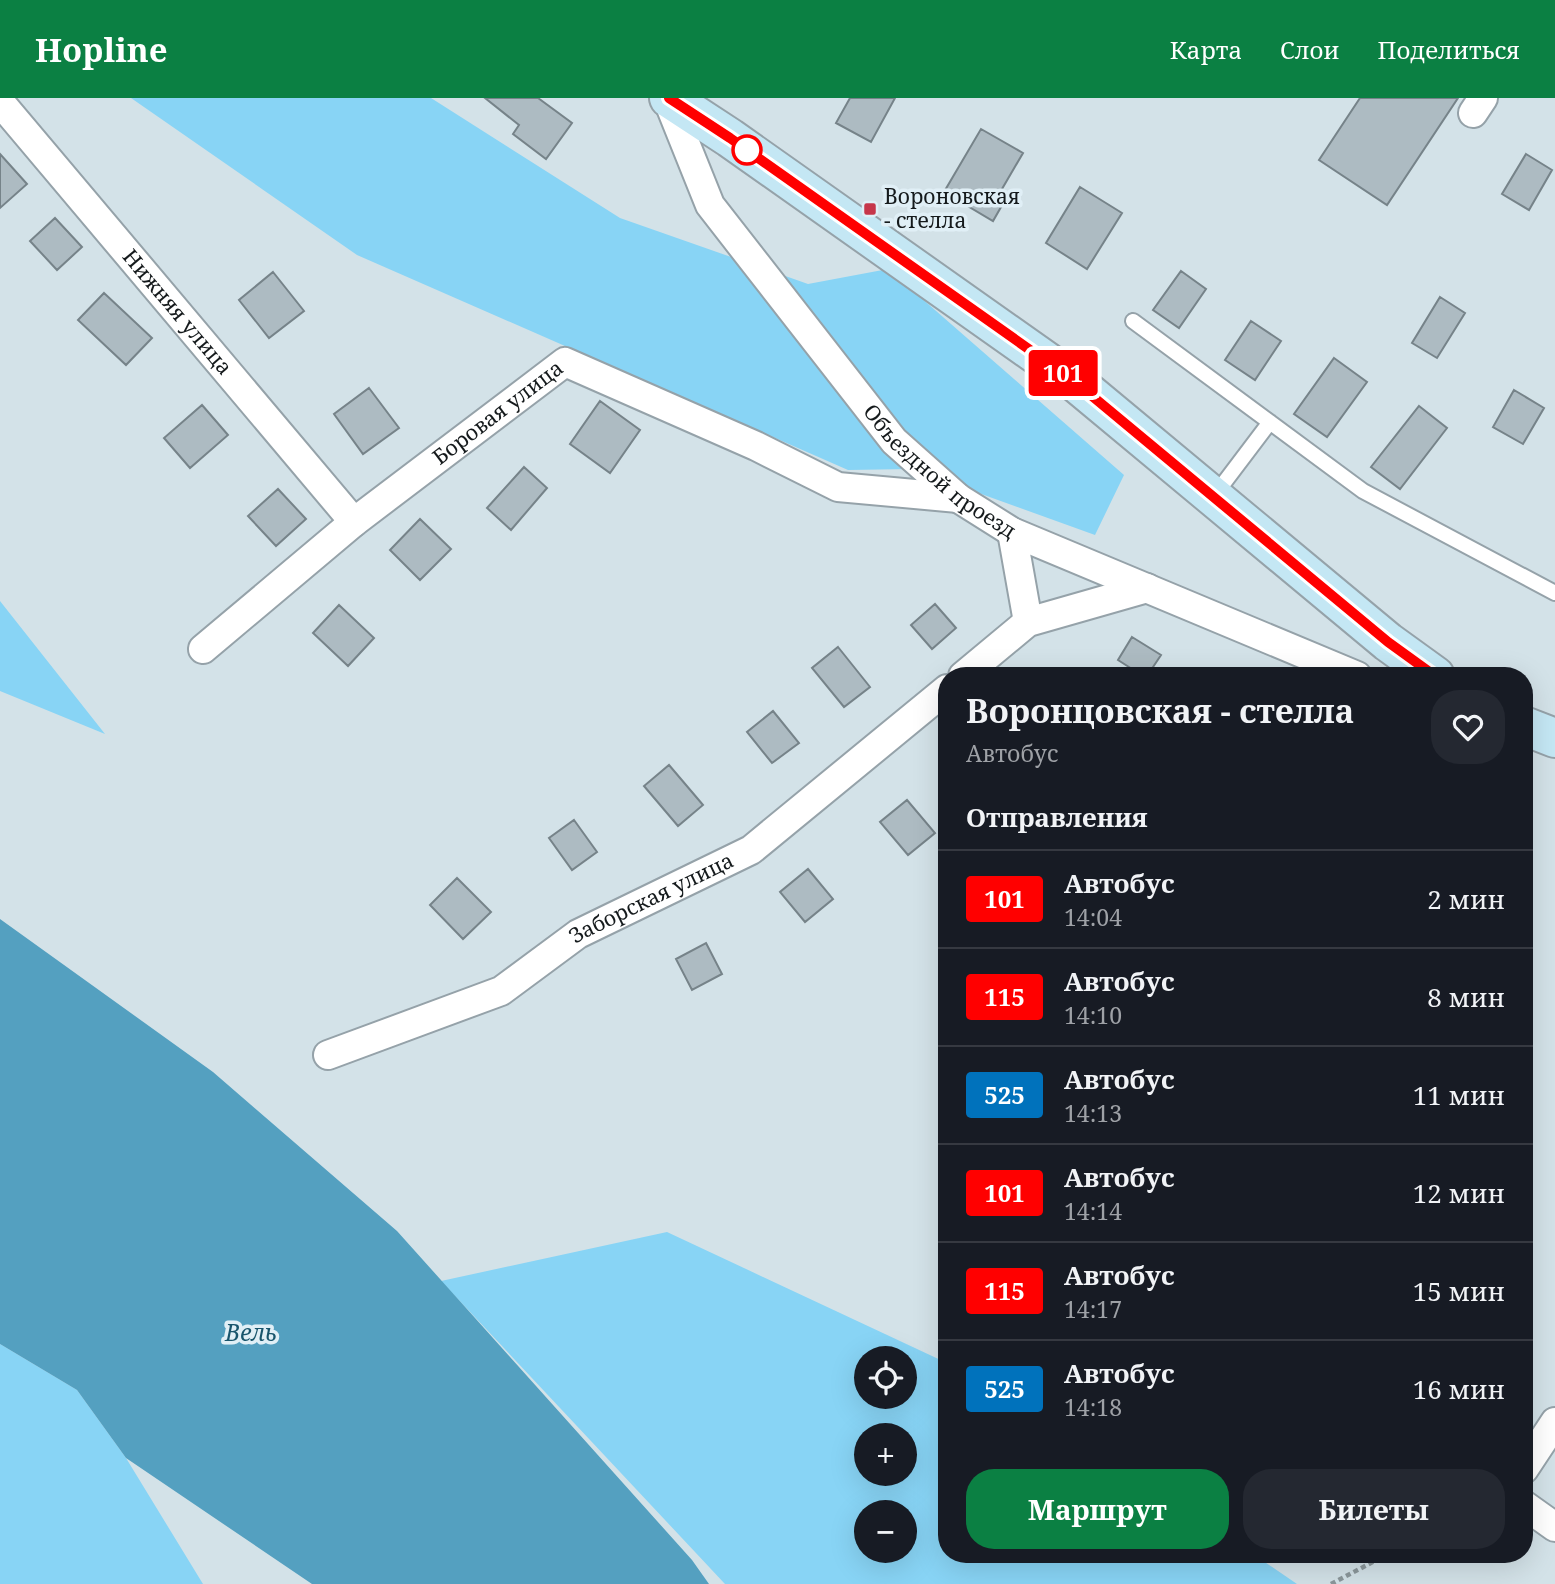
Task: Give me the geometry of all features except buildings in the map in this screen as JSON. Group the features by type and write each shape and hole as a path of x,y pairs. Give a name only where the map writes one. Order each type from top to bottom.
{"main road":[{"path":"668,98 730,138 1074,381 1388,642 1423,667"},
{"path":"1533,729 1555,738"}],"street":[{"name":"Объездной проезд","path":"668,98 710,205 894,441 958,498 1012,532 1336,667"},
{"name":"Нижняя улица","path":"0,102 354,522"},
{"name":"Боровая улица","path":"203,649 354,522 565,362 755,446 838,487 958,498"},
{"path":"1012,532 1028,622"},
{"path":"974,667 1028,622 1147,588"},
{"name":"Заборская улица","path":"328,1055 502,992 578,934 751,850 938,696"},
{"path":"1533,1455 1555,1422"},
{"path":"1533,1511 1555,1527"}],"lane":[{"path":"1133,321 1363,491 1555,593"},
{"path":"1213,497 1270,422"}],"path":[{"path":"1331,1584 1371,1563"}],"shaded area":[{"path":"131,98 431,98 620,218 808,284 888,269 1124,475 1095,535 912,469 848,470 357,255"},
{"path":"0,601 105,734 0,691"},
{"path":"667,1232 911,1346 854,1346 854,1409 917,1409 917,1349 938,1359 938,1563 1266,1563 1297,1584 725,1584 441,1281"},
{"path":"0,1344 77,1390 126,1458 203,1584 0,1584"}],"water":[{"name":"Вель","path":"0,919 213,1072 397,1231 692,1560 709,1584 312,1584 126,1458 77,1390 0,1344"}],"bus line":[{"name":"101","path":"669,98 730,138 1074,381 1388,642 1423,667"}],"place":[{"name":"Вороновская - стелла","path":"870,209"}]}
